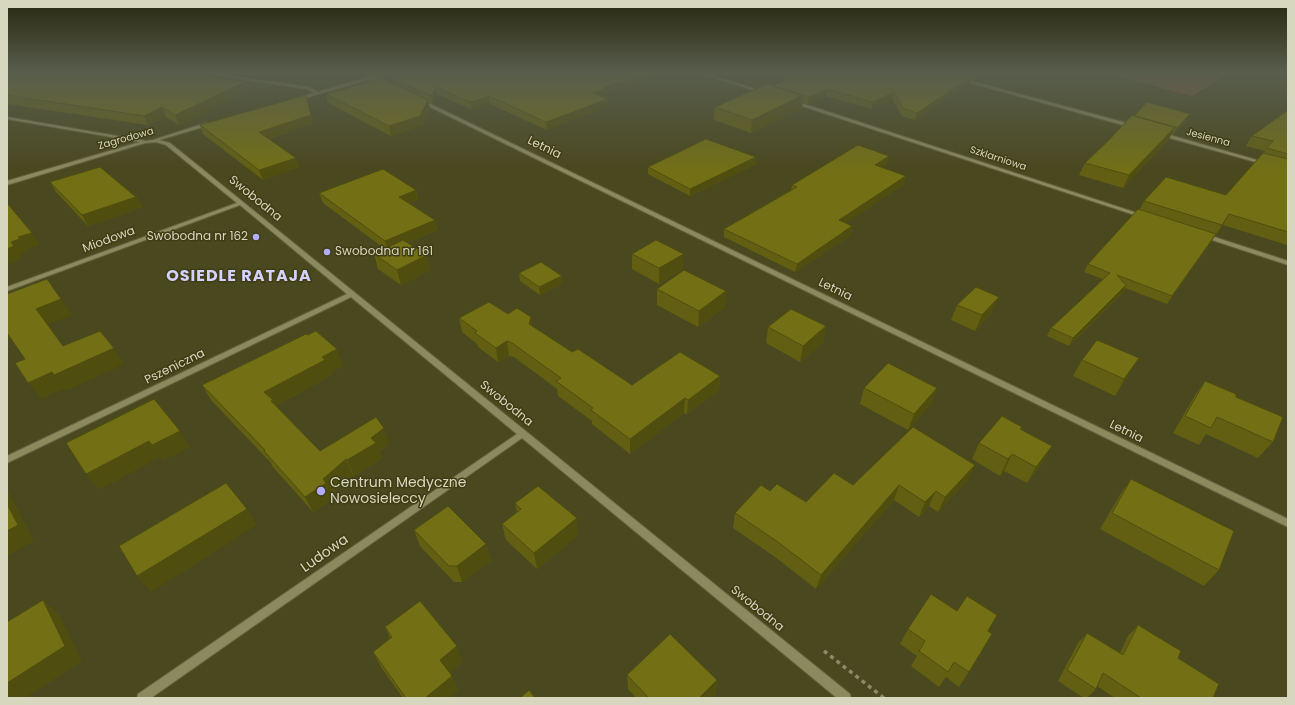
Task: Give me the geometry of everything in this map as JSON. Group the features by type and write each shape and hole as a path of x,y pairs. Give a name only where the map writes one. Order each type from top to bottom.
{"street":[{"name":"Letnia","path":"431,106 1288,523"},
{"name":"Szklarniowa","path":"805,106 1145,216"},
{"path":"1059,106 1136,127"},
{"path":"7,118 146,142"},
{"name":"Zagrodowa","path":"7,183 214,122"},
{"name":"Jesienna","path":"1158,134 1273,165"},
{"name":"Swobodna","path":"146,142 156,141 168,144 846,698"},
{"name":"Miodowa","path":"7,289 241,203"},
{"path":"1198,234 1288,263"},
{"name":"Pszeniczna","path":"7,460 352,294"},
{"name":"Ludowa","path":"142,698 523,434"}],"building":[{"path":"78,106 194,106 175,115 162,107 144,116"},
{"path":"267,106 309,106 311,115 259,132 296,158 259,170 200,125"},
{"path":"349,106 425,106 420,116 389,126"},
{"path":"511,106 589,106 546,122"},
{"path":"717,106 781,106 752,120 715,107"},
{"path":"902,106 928,106 917,113 903,108"},
{"path":"1143,106 1161,106 1190,114 1177,128 1134,116"},
{"path":"1288,110 1288,154 1267,148 1273,141 1252,136"},
{"path":"1132,115 1175,127 1129,175 1085,163 1108,141"},
{"path":"706,139 756,157 690,189 648,167"},
{"path":"858,145 889,156 875,165 906,176 839,220 852,226 797,264 724,229 797,187 792,185"},
{"path":"1263,153 1288,159 1288,232 1229,214 1222,225 1144,201 1166,177 1226,195"},
{"path":"100,167 136,197 82,215 50,182"},
{"path":"383,169 416,190 399,197 435,220 385,241 319,193"},
{"path":"7,203 32,233 18,237 20,239 11,242 14,246 7,249"},
{"path":"1138,209 1216,234 1172,296 1117,275 1126,285 1073,338 1051,328 1110,273 1088,264"},
{"path":"403,240 427,255 397,270 374,254"},
{"path":"656,240 684,254 659,268 632,254"},
{"path":"541,262 562,276 539,287 519,273"},
{"path":"684,270 726,291 699,311 657,289"},
{"path":"47,279 61,299 36,309 63,346 100,331 114,348 54,375 52,372 28,383 15,363 25,359 7,333 7,294"},
{"path":"976,287 999,297 982,315 957,305"},
{"path":"489,302 508,314 517,308 531,317 529,324 572,352 578,349 632,385 680,352 720,376 688,400 685,398 630,439 591,410 593,408 556,381 561,378 512,343 507,341 496,348 475,333 477,331 459,318"},
{"path":"791,309 826,326 803,346 768,327"},
{"path":"316,331 337,349 322,357 325,360 264,392 320,451 376,417 384,428 371,438 376,443 347,460 346,459 323,479 326,483 305,497 264,451 265,450 202,385 306,334 308,335"},
{"path":"1097,340 1139,358 1124,379 1082,360"},
{"path":"888,363 937,388 914,414 864,388"},
{"path":"1205,381 1236,394 1236,397 1283,417 1273,442 1217,417 1211,428 1185,416"},
{"path":"154,399 180,431 152,445 149,441 86,474 66,443"},
{"path":"1002,416 1022,427 1020,429 1052,446 1036,467 1012,454 1008,459 979,443"},
{"path":"913,427 975,465 945,497 936,491 925,502 899,485 821,575 778,542 735,513 761,485 770,491 777,484 806,502 834,473 853,485"},
{"path":"1131,479 1234,531 1219,570 1112,513"},
{"path":"226,483 247,509 137,576 119,546"},
{"path":"538,486 577,518 534,553 502,524 521,509 515,503"},
{"path":"7,504 18,525 7,531"},
{"path":"448,506 486,544 457,566 449,566 414,530"},
{"path":"931,594 957,611 967,596 997,615 988,631 992,634 969,672 954,662 948,672 919,651 925,641 908,629"},
{"path":"43,600 65,646 7,683 7,622"},
{"path":"420,601 457,646 440,660 452,676 425,698 406,698 373,652 392,637 385,627"},
{"path":"1138,625 1181,651 1178,658 1219,684 1213,698 1141,698 1103,673 1096,689 1067,670 1087,633 1123,655"},
{"path":"670,634 717,680 699,698 649,698 627,675"},
{"path":"529,690 535,698 520,698"}],"place":[{"name":"Swobodna nr 162","path":"256,237"},
{"name":"Swobodna nr 161","path":"327,252"},
{"name":"Centrum Medyczne Nowosieleccy","path":"321,491"}],"district":[{"name":"OSIEDLE RATAJA","path":"239,277"}]}
